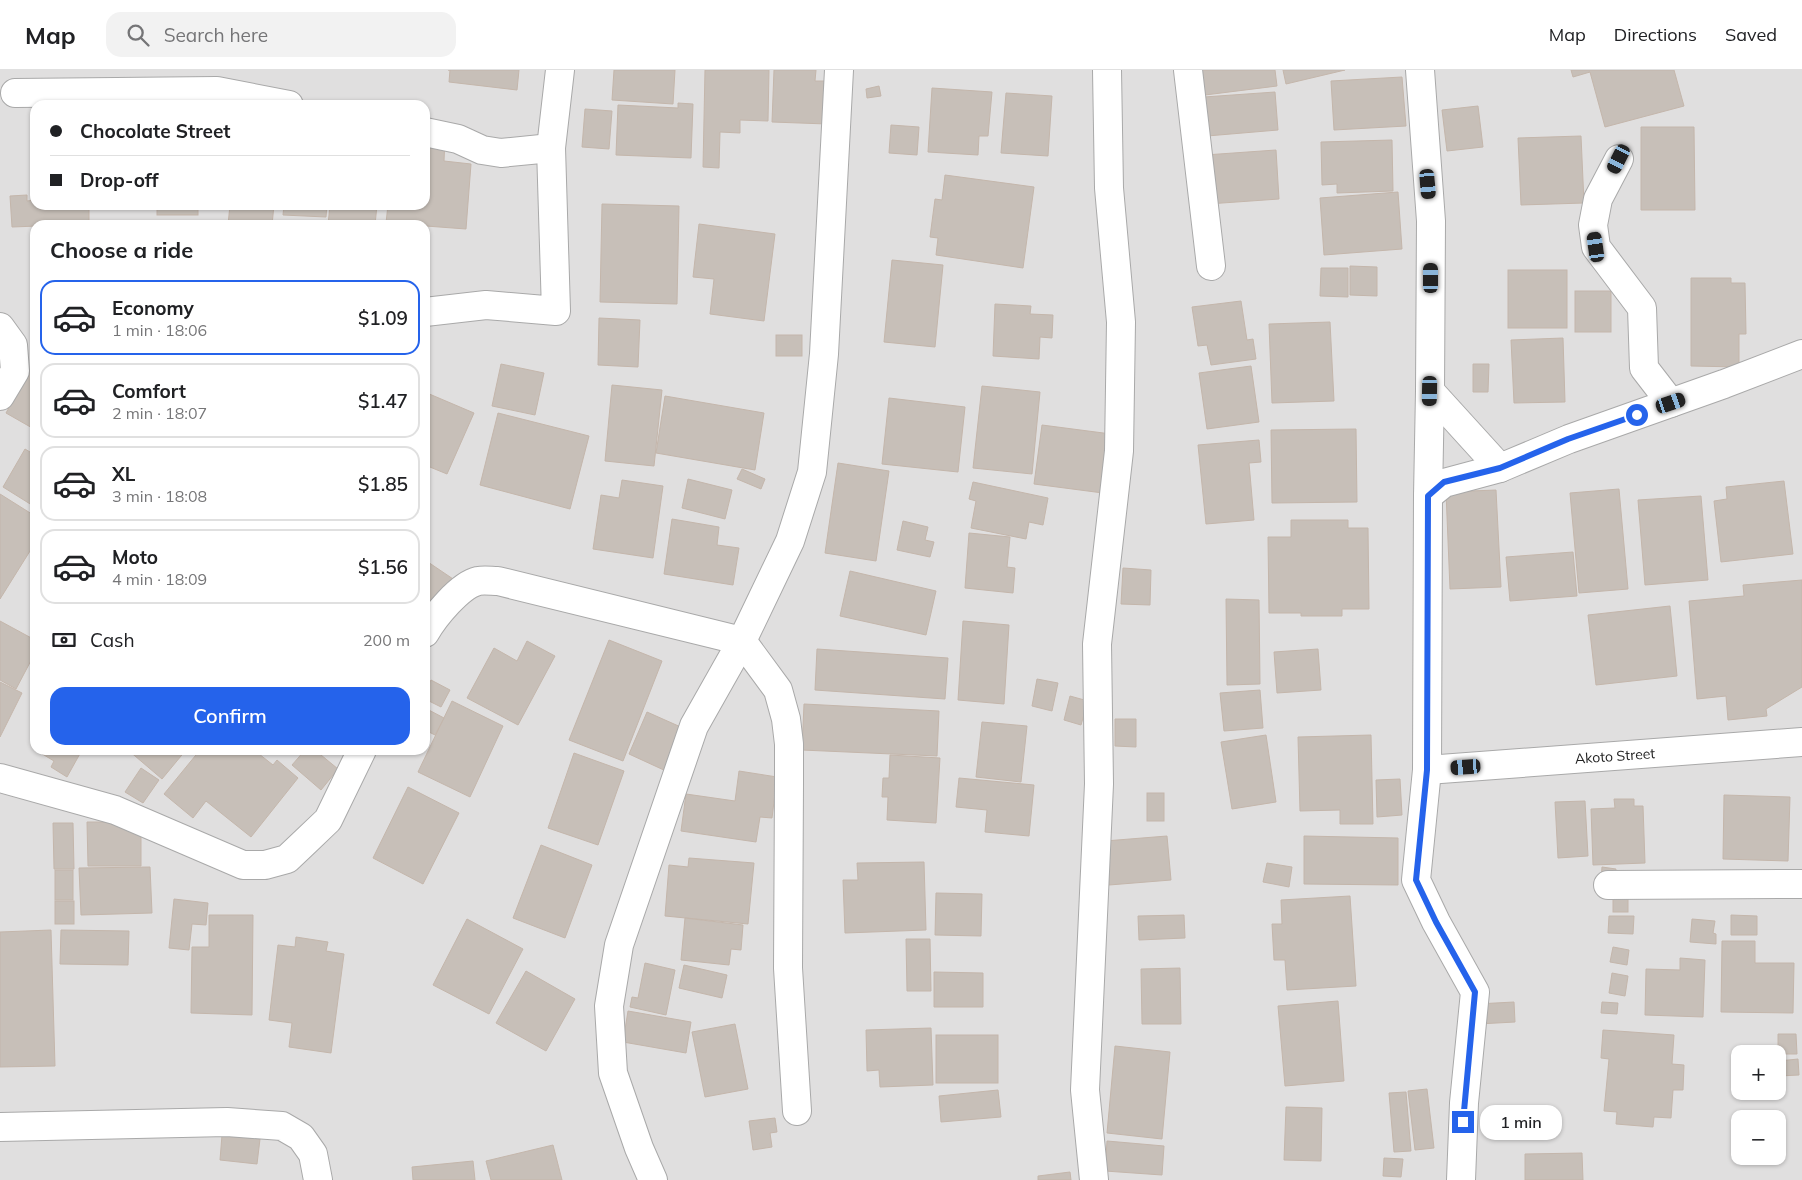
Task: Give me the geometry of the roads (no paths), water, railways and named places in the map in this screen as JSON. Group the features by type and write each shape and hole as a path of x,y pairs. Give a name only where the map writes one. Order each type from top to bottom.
{"street":[{"path":"430,311 486,305 556,311 551,148 560,70"},
{"path":"653,1180 639,1148 613,1073 609,1006 619,945 694,726 742,641 790,541 812,472 824,354 839,70"},
{"path":"1094,1180 1086,1090 1099,784 1097,644 1119,450 1121,322 1109,188 1106,70"},
{"path":"1188,70 1211,266"},
{"path":"1420,70 1431,221 1427,770 1416,880 1436,922 1475,992 1464,1103 1461,1180"},
{"path":"15,93 218,91 264,100"},
{"path":"430,133 458,139 482,150 501,153 551,148"},
{"path":"1619,159 1598,199 1593,225 1596,247 1642,308 1644,368 1671,403"},
{"path":"0,327 13,345 15,371 0,396"},
{"path":"1428,496 1444,482 1500,468 1568,439 1802,354"},
{"path":"1430,391 1500,468"},
{"path":"430,624 455,595 478,581 498,581 742,641 778,690 786,719 788,736 788,968 797,1111"},
{"name":"Akoto Street","path":"1427,770 1802,742"},
{"path":"0,778 115,810 244,864 264,865 287,859 328,820 360,755"},
{"path":"1608,885 1802,884"},
{"path":"0,1127 227,1122 282,1126 301,1137 313,1154 318,1180"}]}
